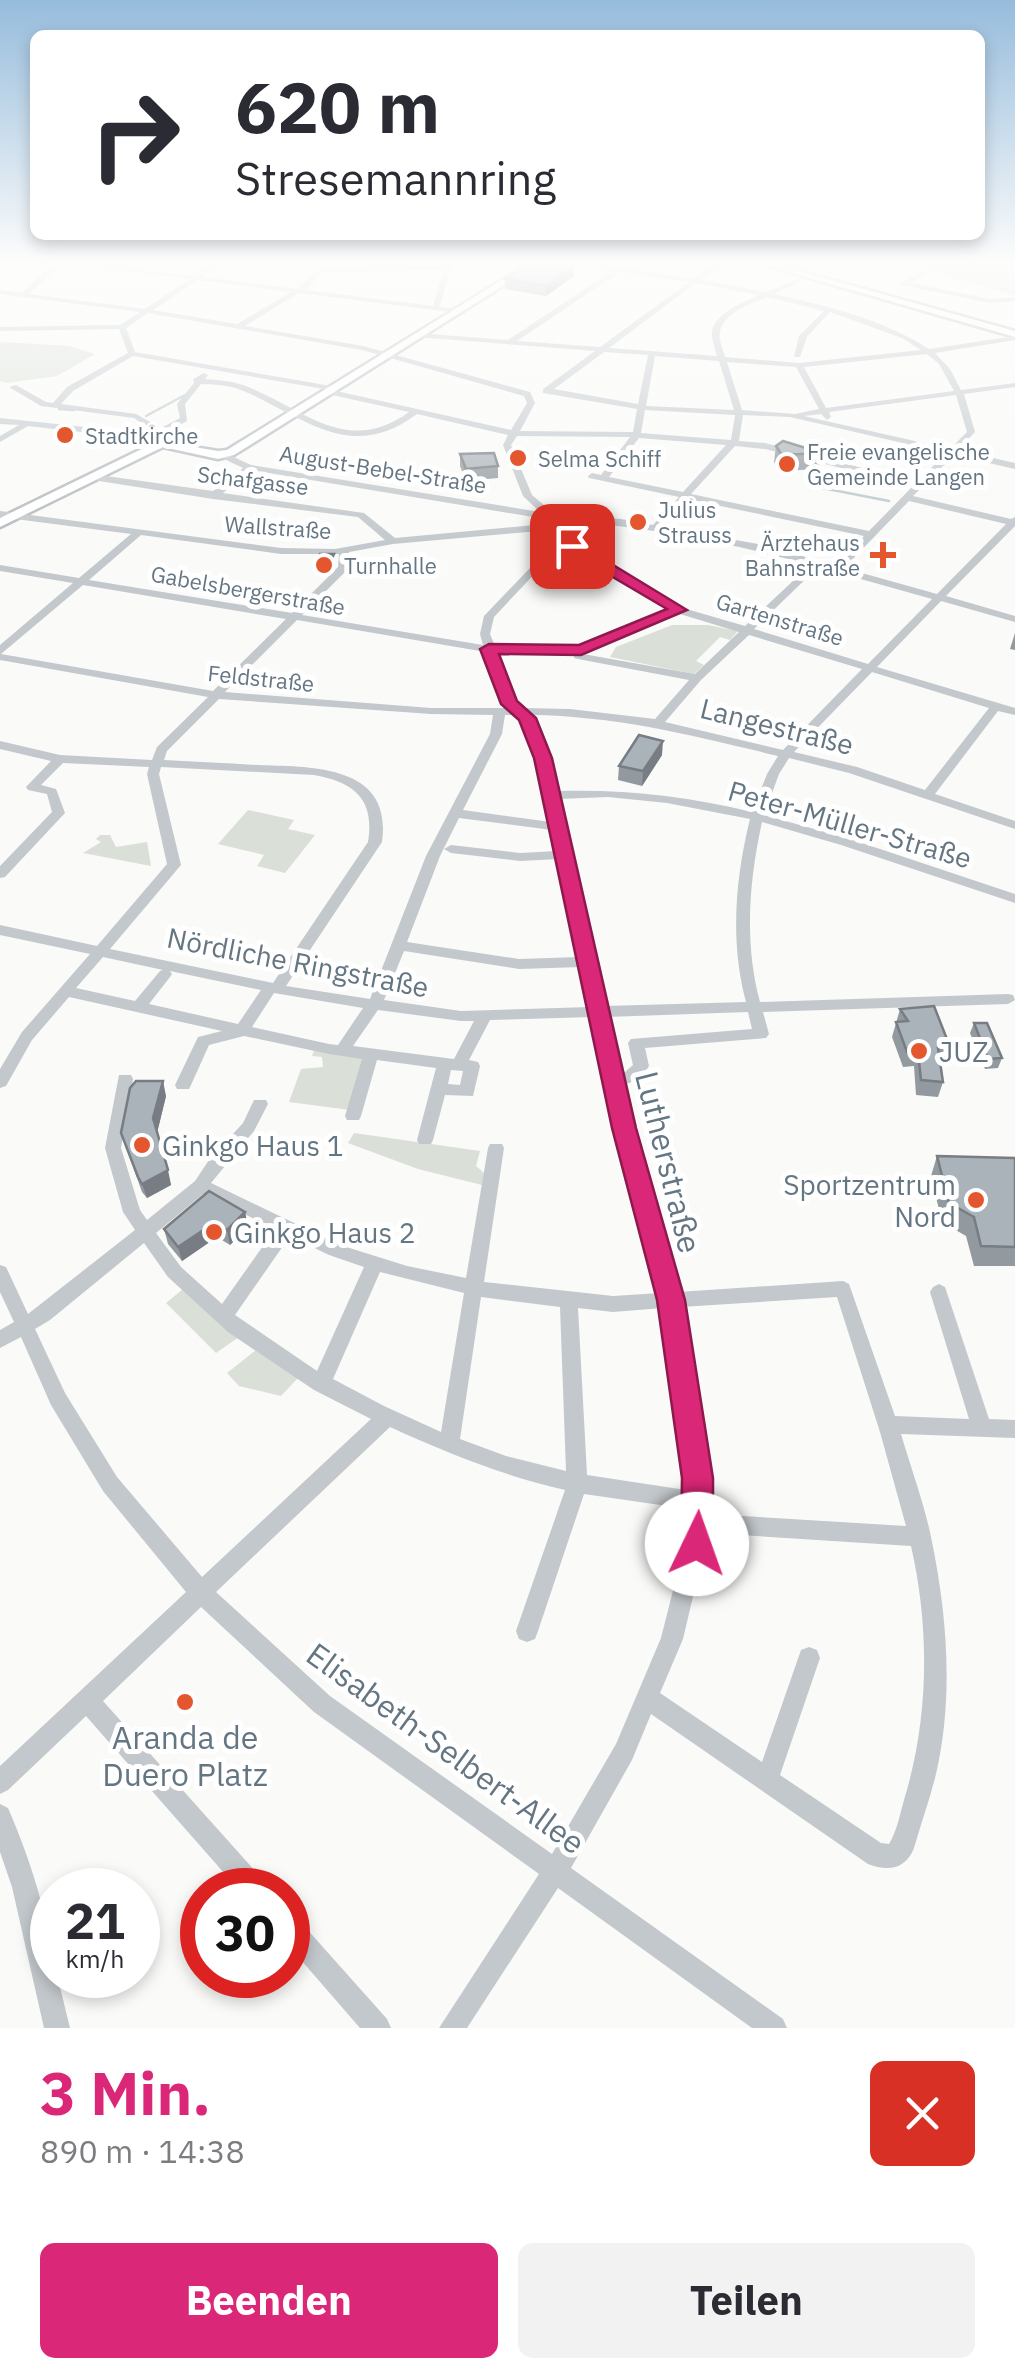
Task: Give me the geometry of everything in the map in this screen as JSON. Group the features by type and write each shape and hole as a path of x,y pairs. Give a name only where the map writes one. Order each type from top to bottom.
{"main road":[{"path":"3,518 99,478 164,436 223,455 378,359"}],"street":[{"path":"54,406 70,389 124,359"},
{"path":"165,359 329,389 511,433 638,434 765,446 918,485"},
{"path":"401,359 527,394 549,390 642,408 790,415 1015,466"},
{"path":"549,390 590,359"},
{"path":"651,359 638,434 598,478 871,534"},
{"path":"699,359 820,359"},
{"path":"838,568 971,432 957,392 937,359"},
{"path":"655,528 732,443 739,413 724,360"},
{"path":"798,360 831,424"},
{"path":"0,421 164,436 184,418 181,404 196,381 217,366"},
{"path":"196,381 244,388 322,426 366,436 396,429 415,412"},
{"path":"790,415 1015,385"},
{"path":"13,387 54,406 132,415 164,436"},
{"path":"489,649 485,634 489,616 554,548 565,543 556,526 543,517 522,486 508,449 511,433 532,403 527,394"},
{"path":"79,411 76,416 83,426"},
{"path":"0,439 24,426"},
{"name":"August-Bebel-Straße","path":"223,455 249,467 543,517"},
{"path":"212,496 249,467"},
{"name":"Schafgasse","path":"99,478 361,514 393,541"},
{"path":"906,497 1014,522"},
{"path":"543,517 562,513 569,519"},
{"name":"Wallstraße","path":"3,518 261,549 344,551 543,517"},
{"path":"556,526 569,519 655,528 818,562 1015,619"},
{"path":"614,1078 628,1078 641,1066 636,1043 761,1034 742,953 754,819 765,788 786,753 1014,522"},
{"path":"0,654 138,533"},
{"name":"Gartenstraße","path":"565,543 679,610 1015,712"},
{"path":"154,762 344,568 344,551"},
{"path":"658,723 697,678 818,562"},
{"name":"Gabelsbergerstraße","path":"0,568 489,649 555,653"},
{"path":"555,653 610,641 679,610"},
{"path":"601,659 610,641"},
{"name":"Lutherstraße","path":"452,2028 556,1870 650,1699 684,1600 700,1512 671,1300 614,1078 539,747 527,718 510,704 489,649"},
{"path":"555,653 697,678"},
{"name":"Feldstraße","path":"0,654 216,695 520,712"},
{"path":"928,794 996,706"},
{"name":"Langestraße","path":"520,712 570,712 658,723 786,753 928,794 1015,825"},
{"path":"342,1051 371,1006 454,813 496,734 500,713"},
{"path":"0,745 60,759 329,773 358,784 373,804 378,832 371,850 242,1032"},
{"path":"0,874 59,813 52,792 32,787 60,759"},
{"path":"0,1082 26,1036 174,865 154,762"},
{"name":"Peter-Müller-Straße","path":"550,796 641,796 754,819 1015,898"},
{"path":"454,813 557,827"},
{"path":"451,848 520,857 563,855"},
{"name":"Nördliche Ringstraße","path":"0,930 371,1006 484,1017 1013,1000"},
{"path":"398,945 536,965 588,962"},
{"path":"138,1008 165,974"},
{"path":"65,992 138,1008 205,1032 242,1032 342,1051 472,1066 467,1092 439,1089"},
{"path":"425,1140 439,1089 484,1017"},
{"path":"183,1085 205,1032"},
{"path":"354,1116 371,1054"},
{"path":"125,1079 117,1105 113,1151 124,1205 142,1236 225,1315 321,1384 386,1418 449,1444 577,1484 700,1512 922,1537"},
{"path":"0,1340 22,1328 201,1186 208,1172 252,1126 260,1104"},
{"path":"449,1444 496,1148"},
{"path":"201,1186 214,1188 285,1229 375,1263 473,1288 569,1301 671,1300 843,1289 922,1537 938,1642 938,1681 926,1768 902,1848 894,1856 877,1855 650,1699"},
{"path":"225,1315 285,1229"},
{"path":"321,1384 375,1263"},
{"name":"Elisabeth-Selbert-Allee","path":"0,1272 22,1328 58,1399 110,1484 200,1593 322,1704 774,2028"},
{"path":"939,1292 982,1428"},
{"path":"527,1631 577,1484 569,1301"},
{"path":"0,1782 386,1418"},
{"path":"886,1425 1015,1428"},
{"path":"767,1780 809,1658"},
{"path":"87,1700 235,1868"},
{"path":"0,1816 24,1887 57,2028"},
{"path":"310,1952 378,2028"}],"shaded area":[{"path":"0,359 87,359 57,376 0,381"},
{"path":"672,625 708,625 738,631 730,640 720,637 696,661 704,665 694,674 610,657 616,647"},
{"path":"248,810 294,820 288,829 315,835 285,873 257,866 264,855 218,844"},
{"path":"110,835 116,847 147,842 151,866 83,853 101,842 96,839"},
{"path":"315,1048 366,1057 350,1110 289,1102 301,1069 323,1067 322,1057 312,1056"},
{"path":"354,1133 480,1151 476,1166 484,1173 482,1185 418,1169 348,1143"},
{"path":"183,1289 239,1337 216,1353 166,1303"},
{"path":"256,1350 298,1378 281,1396 239,1386 227,1373"}],"building":[{"path":"783,441 822,453 782,455 776,446"},
{"path":"494,453 498,466 466,469 460,454"},
{"path":"320,554 334,554 328,567 316,567"},
{"path":"639,735 663,741 643,771 619,766"},
{"path":"934,1006 950,1047 938,1048 943,1082 921,1080 918,1052 907,1052 896,1022 908,1021 900,1009"},
{"path":"974,1023 987,1023 1002,1058 988,1059"},
{"name":"Ginkgo Haus 1","path":"136,1081 163,1081 153,1118 168,1170 142,1184 121,1133 130,1088"},
{"name":"Sportzentrum Nord","path":"937,1156 1015,1158 1015,1247 981,1246 974,1217 949,1203"},
{"path":"209,1191 245,1212 227,1230 214,1223 178,1247 164,1229"}],"waterway":[{"path":"146,416 185,395"},
{"path":"59,409 74,410"},
{"path":"807,485 889,501"}],"place":[{"name":"Stadtkirche","path":"65,435"},
{"name":"Selma Schiff","path":"518,458"},
{"name":"Freie evangelische Gemeinde Langen","path":"787,464"},
{"name":"Julius Strauss","path":"638,522"},
{"name":"Ärztehaus Bahnstraße","path":"883,555"},
{"name":"Turnhalle","path":"324,565"},
{"name":"JUZ","path":"919,1051"},
{"name":"Ginkgo Haus 1","path":"142,1145"},
{"name":"Sportzentrum Nord","path":"976,1200"},
{"name":"Ginkgo Haus 2","path":"214,1232"},
{"name":"Aranda de Duero Platz","path":"185,1702"}],"route":[{"path":"572,546 679,610 599,646 581,650 555,653 489,649 510,704 527,718 543,758 624,1128 671,1300 698,1478 697,1544"}]}
